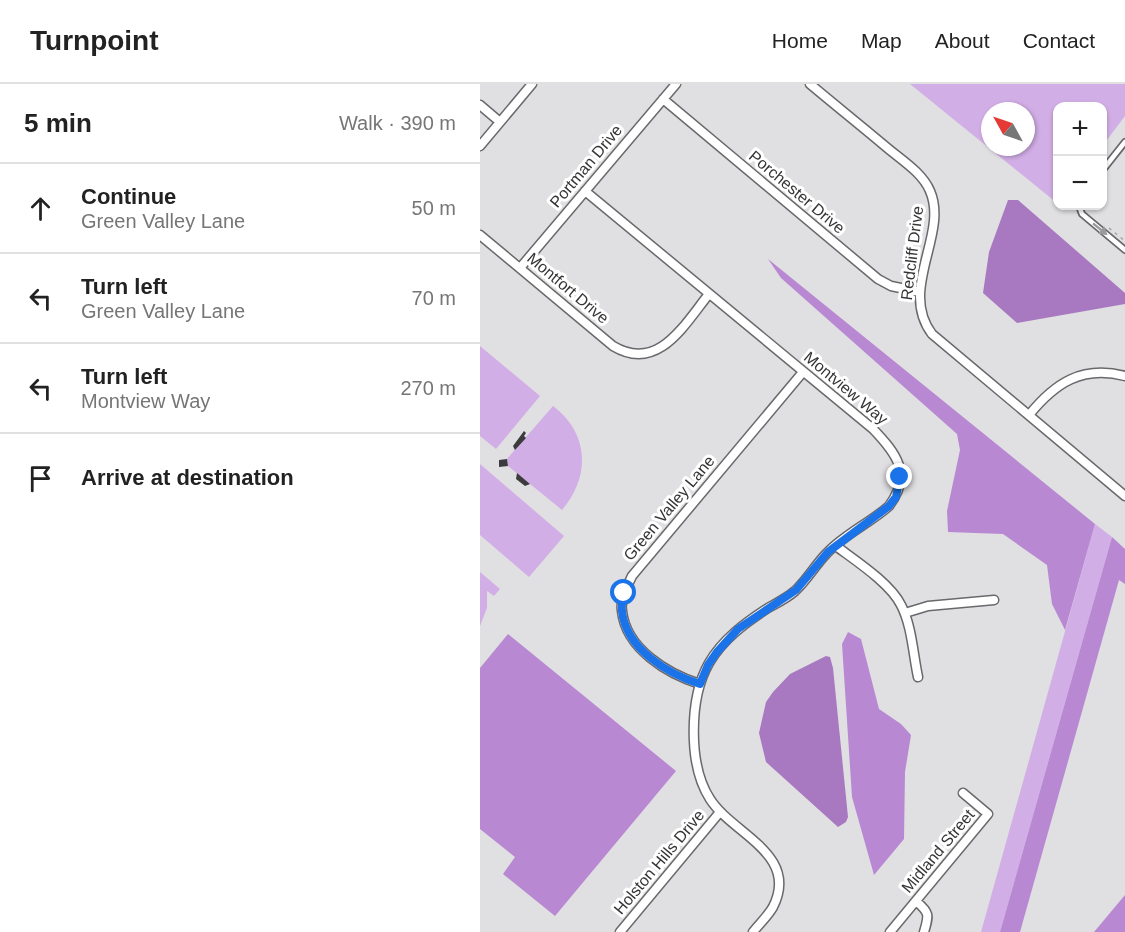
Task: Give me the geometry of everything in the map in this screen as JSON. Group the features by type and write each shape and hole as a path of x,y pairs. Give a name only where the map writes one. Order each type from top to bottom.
{"street":[{"path":"480,146 532,84"},
{"name":"Portman Drive","path":"520,268 676,84"},
{"name":"Redcliff Drive","path":"810,84 910,167 929,188 934,203 934,214 920,292 922,316 932,334 1125,496"},
{"name":"Porchester Drive","path":"663,99 878,279 891,286 920,292"},
{"path":"480,105 500,122"},
{"name":"Montview Way","path":"585,191 873,429 892,448 899,465 899,487 896,497 889,506 828,552 796,590 733,633 708,665 700,684 693,716 694,747 709,799 720,812 767,852 775,864 778,878 778,893 773,908 753,932"},
{"name":"Montfort Drive","path":"480,235 613,346 625,353 640,355 661,348 709,294"},
{"name":"Green Valley Lane","path":"700,684 681,678 667,670 636,644 626,628 621,610 624,593 632,576 803,372"},
{"path":"1029,415 1052,389 1073,378 1097,373 1125,376"},
{"path":"836,546 895,595 905,613 918,677"},
{"path":"905,613 928,606 994,600"},
{"name":"Midland Street","path":"890,932 988,814 963,793"},
{"name":"Holston Hills Drive","path":"621,932 720,812"},
{"path":"916,901 925,908 928,915 924,932"}],"lane":[{"path":"1107,165 1125,142"},
{"path":"1080,210 1082,214 1125,250"}],"shaded area":[{"path":"910,84 1125,84 1125,116 1107,140 1107,102 1053,102 1053,200 999,156 1035,156 1035,102 981,102 981,141"},
{"path":"1008,200 1018,200 1125,293 1125,304 1017,323 983,293 989,252"},
{"path":"768,259 1095,524 1065,630 1052,604 1047,565 1003,534 948,532 947,511 960,450 957,434 781,278"},
{"path":"480,346 540,396 496,449 480,436"},
{"path":"553,406 574,429 582,455 578,483 562,510 508,466 507,459"},
{"path":"480,464 564,536 529,577 480,535"},
{"path":"1095,524 1112,537 1000,932 981,932"},
{"path":"1112,537 1125,549 1125,584 1119,580 1020,932 1000,932"},
{"path":"480,572 500,589 494,596 487,591 487,608 480,626"},
{"path":"848,632 861,639 879,709 901,724 911,735 905,772 904,839 874,875 852,797 842,644"},
{"path":"508,634 676,771 555,916 503,874 515,857 480,829 480,668"},
{"path":"826,656 830,657 833,668 848,817 846,822 838,827 766,762 759,733 766,702 773,692 790,674"},
{"path":"1125,895 1125,932 1094,932"}],"building":[{"path":"524,431 526,438 515,450 513,446"},
{"path":"507,459 508,466 499,467 499,460"},
{"path":"517,473 530,484 525,486 516,479"}],"route":[{"path":"624,593 621,610 626,628 636,644 667,670 681,678 700,684 708,665 738,629 796,590 828,552 889,506 896,497 900,477"}]}
